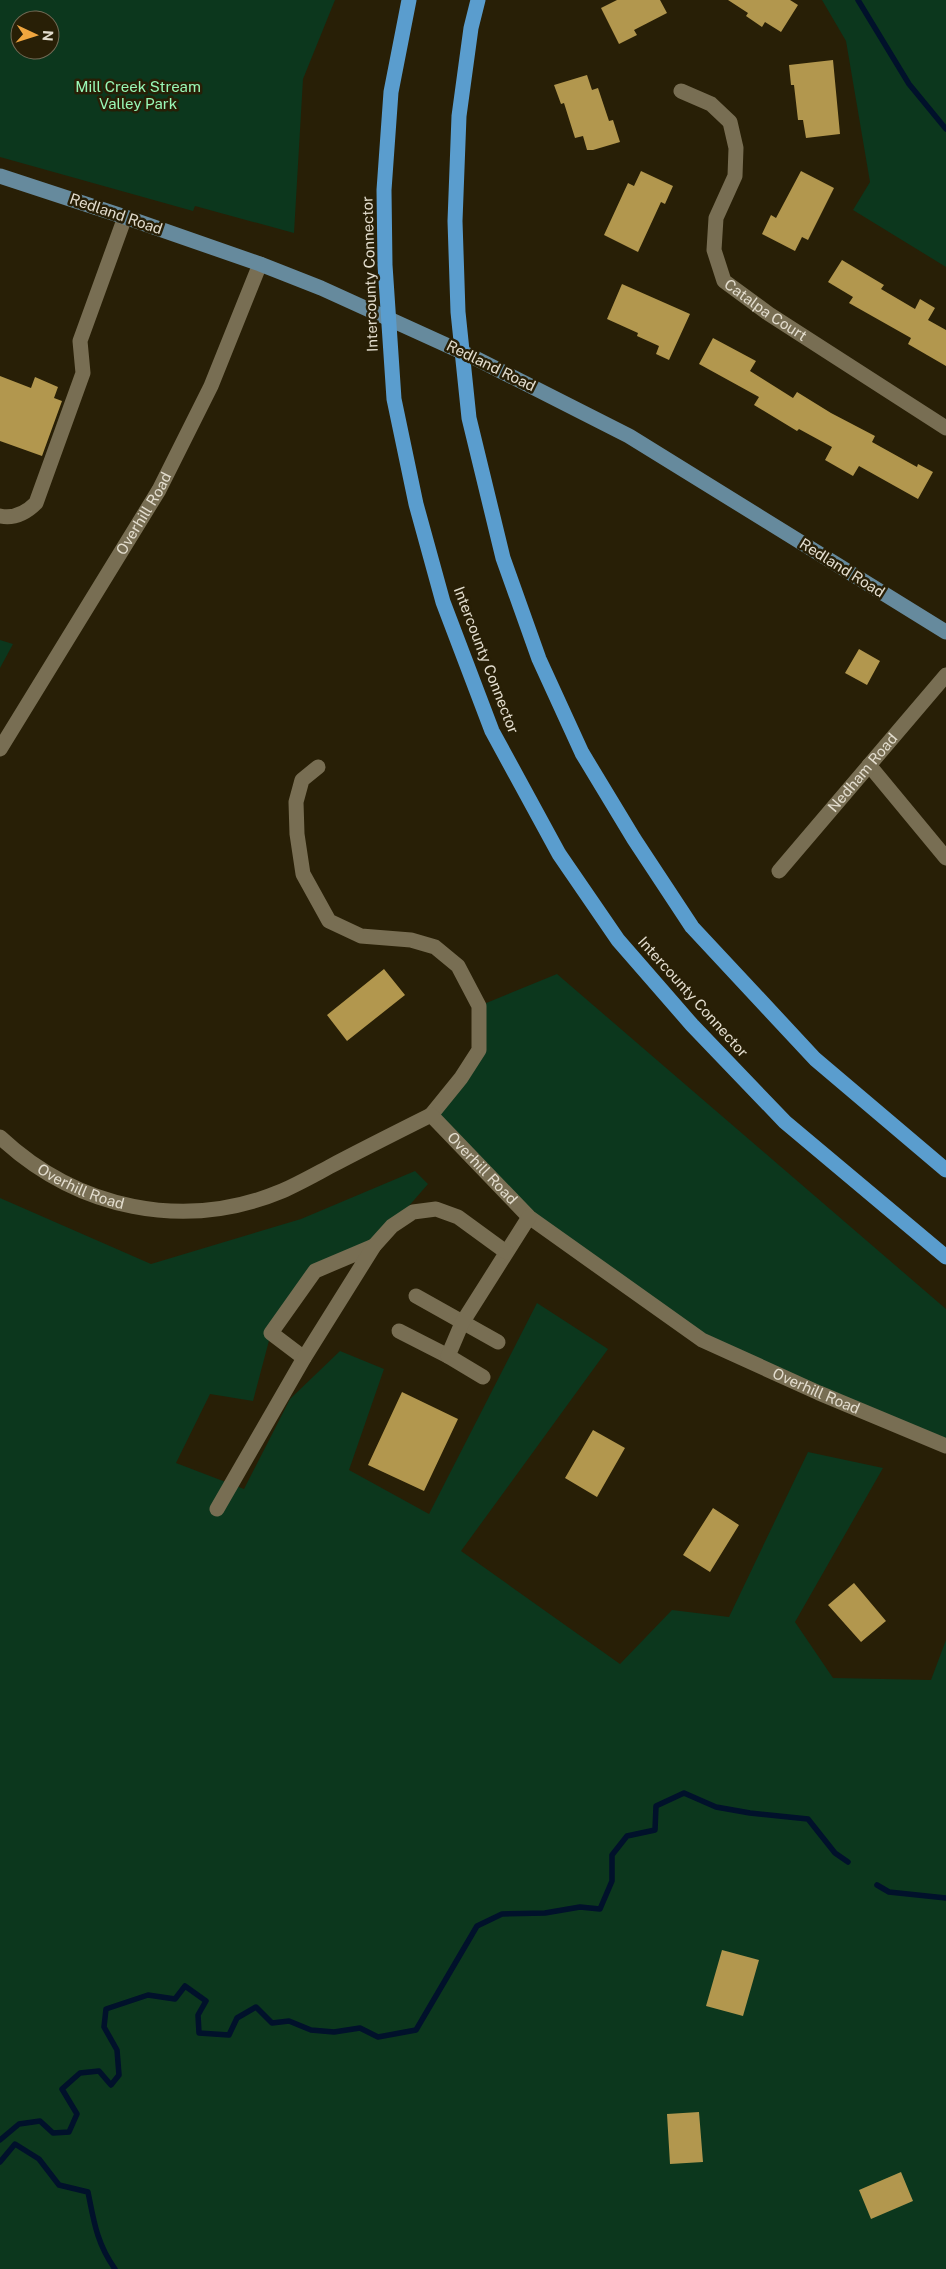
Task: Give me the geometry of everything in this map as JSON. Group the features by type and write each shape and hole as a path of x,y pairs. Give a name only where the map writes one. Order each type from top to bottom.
{"highway":[{"name":"Intercounty Connector","path":"409,0 392,92 384,190 385,265 394,399 416,504 443,602 492,731 559,854 618,940 667,997 785,1122 946,1257"},
{"path":"478,0 471,28 459,116 455,221 458,312 469,418 503,558 539,659 582,753 634,839 692,927 815,1059 946,1170"}],"main road":[{"name":"Redland Road","path":"0,176 260,264 321,288 475,358 629,436 946,632"}],"street":[{"name":"Catalpa Court","path":"681,91 711,104 730,122 736,148 735,176 716,218 714,250 724,281 769,314 946,428"},
{"path":"3,521 26,513 36,502 83,373 80,341 125,217"},
{"name":"Overhill Road","path":"0,749 160,490 211,386 260,264"},
{"name":"Nedham Road","path":"779,871 946,675"},
{"path":"869,765 946,858"},
{"path":"318,767 302,780 296,802 297,834 303,874 329,921 361,936 410,940 435,947 458,966 479,1006 479,1050 461,1078 431,1115"},
{"name":"Overhill Road","path":"0,1137 22,1157 49,1174 79,1190 111,1202 139,1209 165,1212 206,1210 239,1204 282,1191 431,1115 529,1217 702,1340 819,1393 946,1446"},
{"path":"216,1509 304,1358 374,1246 392,1226 414,1212 436,1210 458,1217 506,1252"},
{"path":"448,1356 462,1323 529,1217"},
{"path":"304,1358 271,1333 315,1271 374,1246"},
{"path":"416,1296 498,1342"},
{"path":"399,1331 484,1377"}],"green space":[{"name":"Mill Creek Stream Valley Park","path":"0,0 335,0 303,79 294,233 195,206 193,211 0,157"},
{"path":"822,0 946,0 946,267 853,210 870,182 846,41"},
{"path":"0,640 13,644 0,668"},
{"path":"557,974 946,1309 946,1446 702,1340 529,1217 431,1115 479,1050 479,1006"},
{"path":"415,1171 428,1184 374,1246 315,1271 271,1333 253,1401 210,1394 176,1463 244,1489 290,1399 340,1351 384,1369 349,1470 429,1514 537,1303 608,1349 461,1551 620,1664 672,1610 729,1617 808,1452 883,1468 795,1622 833,1678 931,1680 946,1640 946,2269 0,2269 0,1198 151,1264 301,1219"}],"building":[{"path":"617,0 660,0 667,13 634,30 637,35 619,44 601,8"},
{"path":"728,0 790,0 798,5 781,32 765,22 762,27 746,16 748,13"},
{"path":"833,60 840,134 806,138 803,120 798,120 794,85 791,85 789,65"},
{"path":"587,75 592,90 598,88 609,121 613,120 620,142 593,150 587,150 583,136 575,138 564,103 561,104 554,85"},
{"path":"641,171 673,186 665,204 661,202 638,252 604,235 628,183 634,186"},
{"path":"801,171 834,188 808,240 802,237 795,251 762,234 771,215 776,218"},
{"path":"842,260 884,285 881,289 915,309 920,299 935,308 928,320 946,330 946,366 908,344 911,338 849,303 853,297 828,282"},
{"path":"622,284 690,314 669,360 656,354 659,346 637,336 638,333 607,319"},
{"path":"713,338 756,361 750,371 793,398 797,392 831,413 875,436 872,442 917,467 918,464 933,472 918,499 859,466 853,476 825,460 832,447 799,429 797,431 754,405 759,397 699,364"},
{"path":"0,376 31,388 35,377 58,387 54,398 62,401 42,456 0,441"},
{"path":"859,649 880,661 867,685 845,673"},
{"path":"384,969 405,995 347,1041 327,1015"},
{"path":"402,1392 458,1419 424,1491 368,1465"},
{"path":"593,1430 625,1448 597,1497 565,1478"},
{"path":"713,1508 739,1525 710,1572 683,1555"},
{"path":"854,1583 886,1621 861,1642 828,1605"},
{"path":"722,1950 759,1960 743,2016 706,2006"},
{"path":"699,2112 703,2162 670,2164 667,2114"},
{"path":"901,2172 913,2201 871,2219 859,2190"}],"waterway":[{"path":"858,0 909,84 946,129"},
{"path":"0,2140 19,2124 40,2121 53,2133 69,2132 77,2114 62,2089 80,2073 99,2071 111,2085 119,2075 117,2050 104,2027 106,2009 148,1995 175,1999 185,1986 206,2001 198,2015 199,2033 229,2035 237,2018 256,2007 272,2023 289,2021 311,2030 334,2032 360,2028 378,2037 416,2030 477,1926 502,1914 545,1913 580,1907 600,1909 612,1881 612,1855 627,1836 655,1830 656,1806 684,1793 716,1807 750,1813 808,1819 835,1853 848,1862"},
{"path":"877,1885 889,1892 946,1898"},
{"path":"0,2162 15,2144 39,2159 59,2185 88,2192 100,2242 115,2269"}]}
